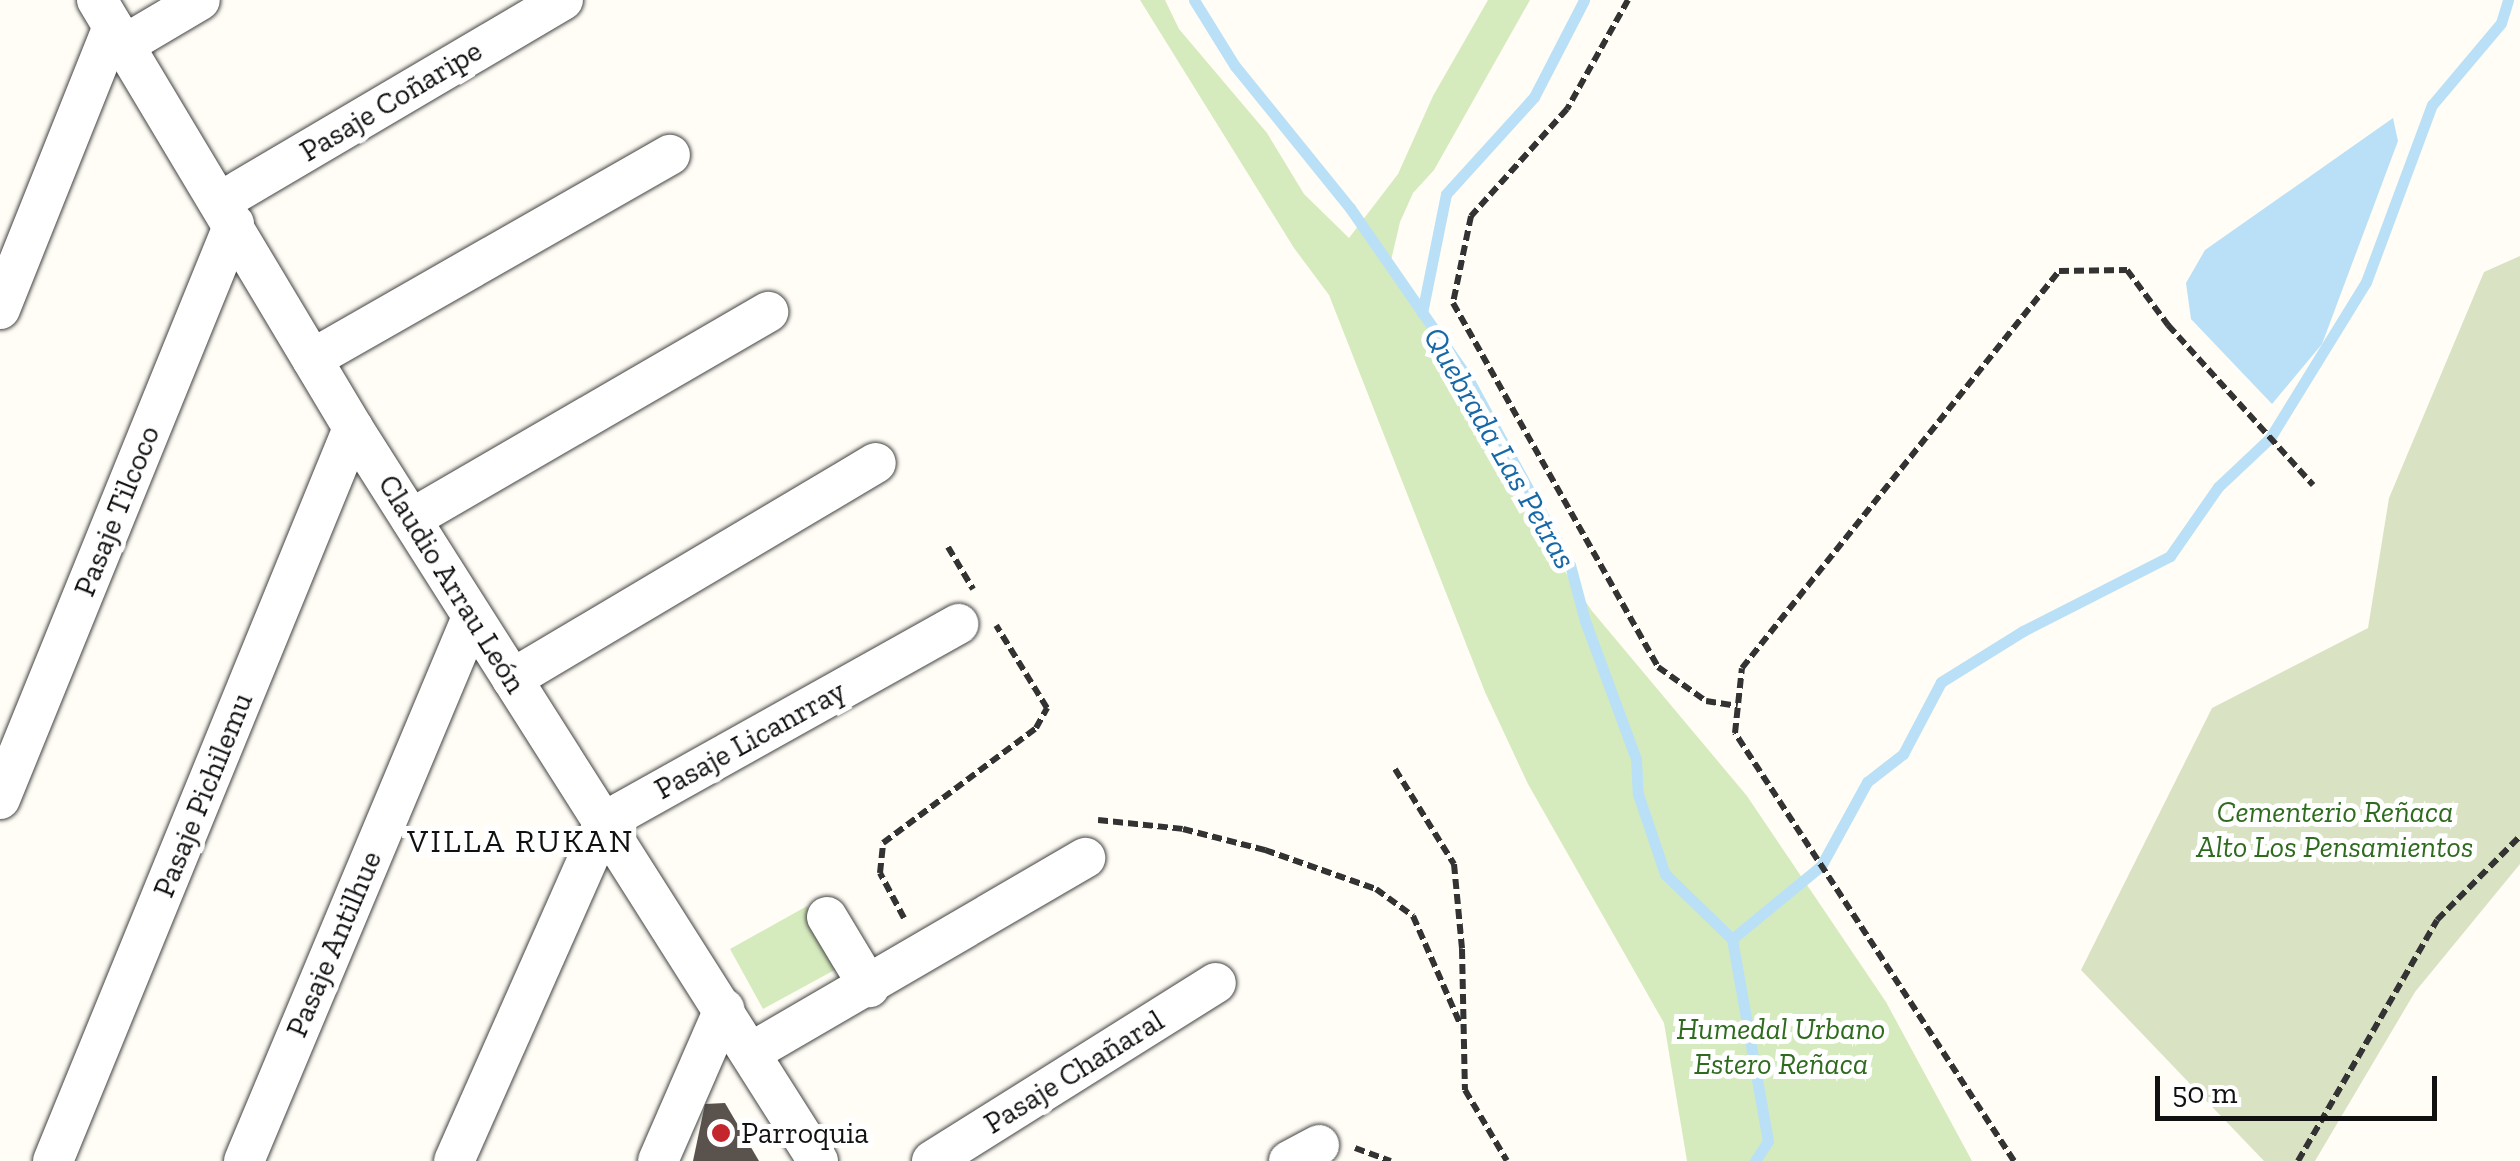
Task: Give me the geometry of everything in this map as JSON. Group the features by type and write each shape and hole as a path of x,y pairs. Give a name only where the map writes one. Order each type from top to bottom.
{"street":[{"path":"0,309 112,24 200,0"},
{"name":"Pasaje Coñaripe","path":"227,213 563,0"},
{"name":"Claudio Arrau León","path":"112,24 353,428 818,1161"},
{"path":"312,359 670,155"},
{"name":"Pasaje Tilcoco","path":"0,798 227,213"},
{"path":"411,519 768,312"},
{"name":"Pasaje Pichilemu","path":"53,1161 353,428"},
{"path":"512,679 876,463"},
{"name":"Pasaje Licanrray","path":"604,822 975,610"},
{"name":"Pasaje Antilhue","path":"244,1161 472,617"},
{"path":"454,1161 604,822"},
{"path":"750,1054 1086,858"},
{"path":"827,918 869,987"},
{"name":"Pasaje Chañaral","path":"932,1161 1216,982"},
{"path":"658,1161 724,1009"}],"path":[{"path":"1628,0 1567,109 1471,216 1453,304 1658,667 1706,701 1738,706"},
{"path":"2014,1161 1736,732 1742,668 2059,271 2126,270 2168,325 2313,485"},
{"path":"904,918 880,872 883,843 1036,728 1047,708 975,610 948,547"},
{"path":"1396,769 1454,864 1462,950 1465,1090 1507,1161"},
{"path":"1084,818 1183,829 1264,850 1376,889 1413,916 1461,1026"},
{"path":"2298,1161 2438,920 2520,836"},
{"path":"848,952 920,908"}],"green space":[{"name":"Humedal Urbano Estero Reñaca","path":"1140,0 1165,0 1179,29 1267,133 1304,194 1349,238 1398,174 1433,96 1488,0 1530,0 1434,170 1413,193 1400,222 1389,269 1435,338 1529,519 1592,611 1747,796 1886,1002 1972,1161 1687,1161 1664,1023 1528,784 1485,692 1329,295 1294,248"},
{"name":"Cementerio Reñaca Alto Los Pensamientos","path":"2520,256 2520,864 2415,992 2315,1161 2264,1161 2081,970 2212,708 2368,628 2389,498 2484,272"},
{"path":"807,906 840,967 763,1009 730,949"}],"water":[{"path":"2393,118 2398,141 2322,344 2272,404 2191,319 2186,283 2205,250"}],"building":[{"name":"Parroquia","path":"725,1103 759,1161 693,1161 705,1104"}],"waterway":[{"name":"Quebrada Las Petras","path":"1194,0 1235,66 1350,208 1467,377 1570,565 1585,621 1636,759 1638,794 1665,874 1732,939 1768,1141 1755,1161"},
{"path":"1422,313 1446,194 1534,97 1584,0"},
{"path":"1732,939 1821,866 1867,782 1903,754 1941,682 2023,631 2170,556 2218,487 2270,438 2366,282 2432,105 2501,23 2508,0"}],"place":[{"name":"Parroquia","path":"721,1133"}],"district":[{"name":"VILLA RUKAN","path":"521,841"}]}
